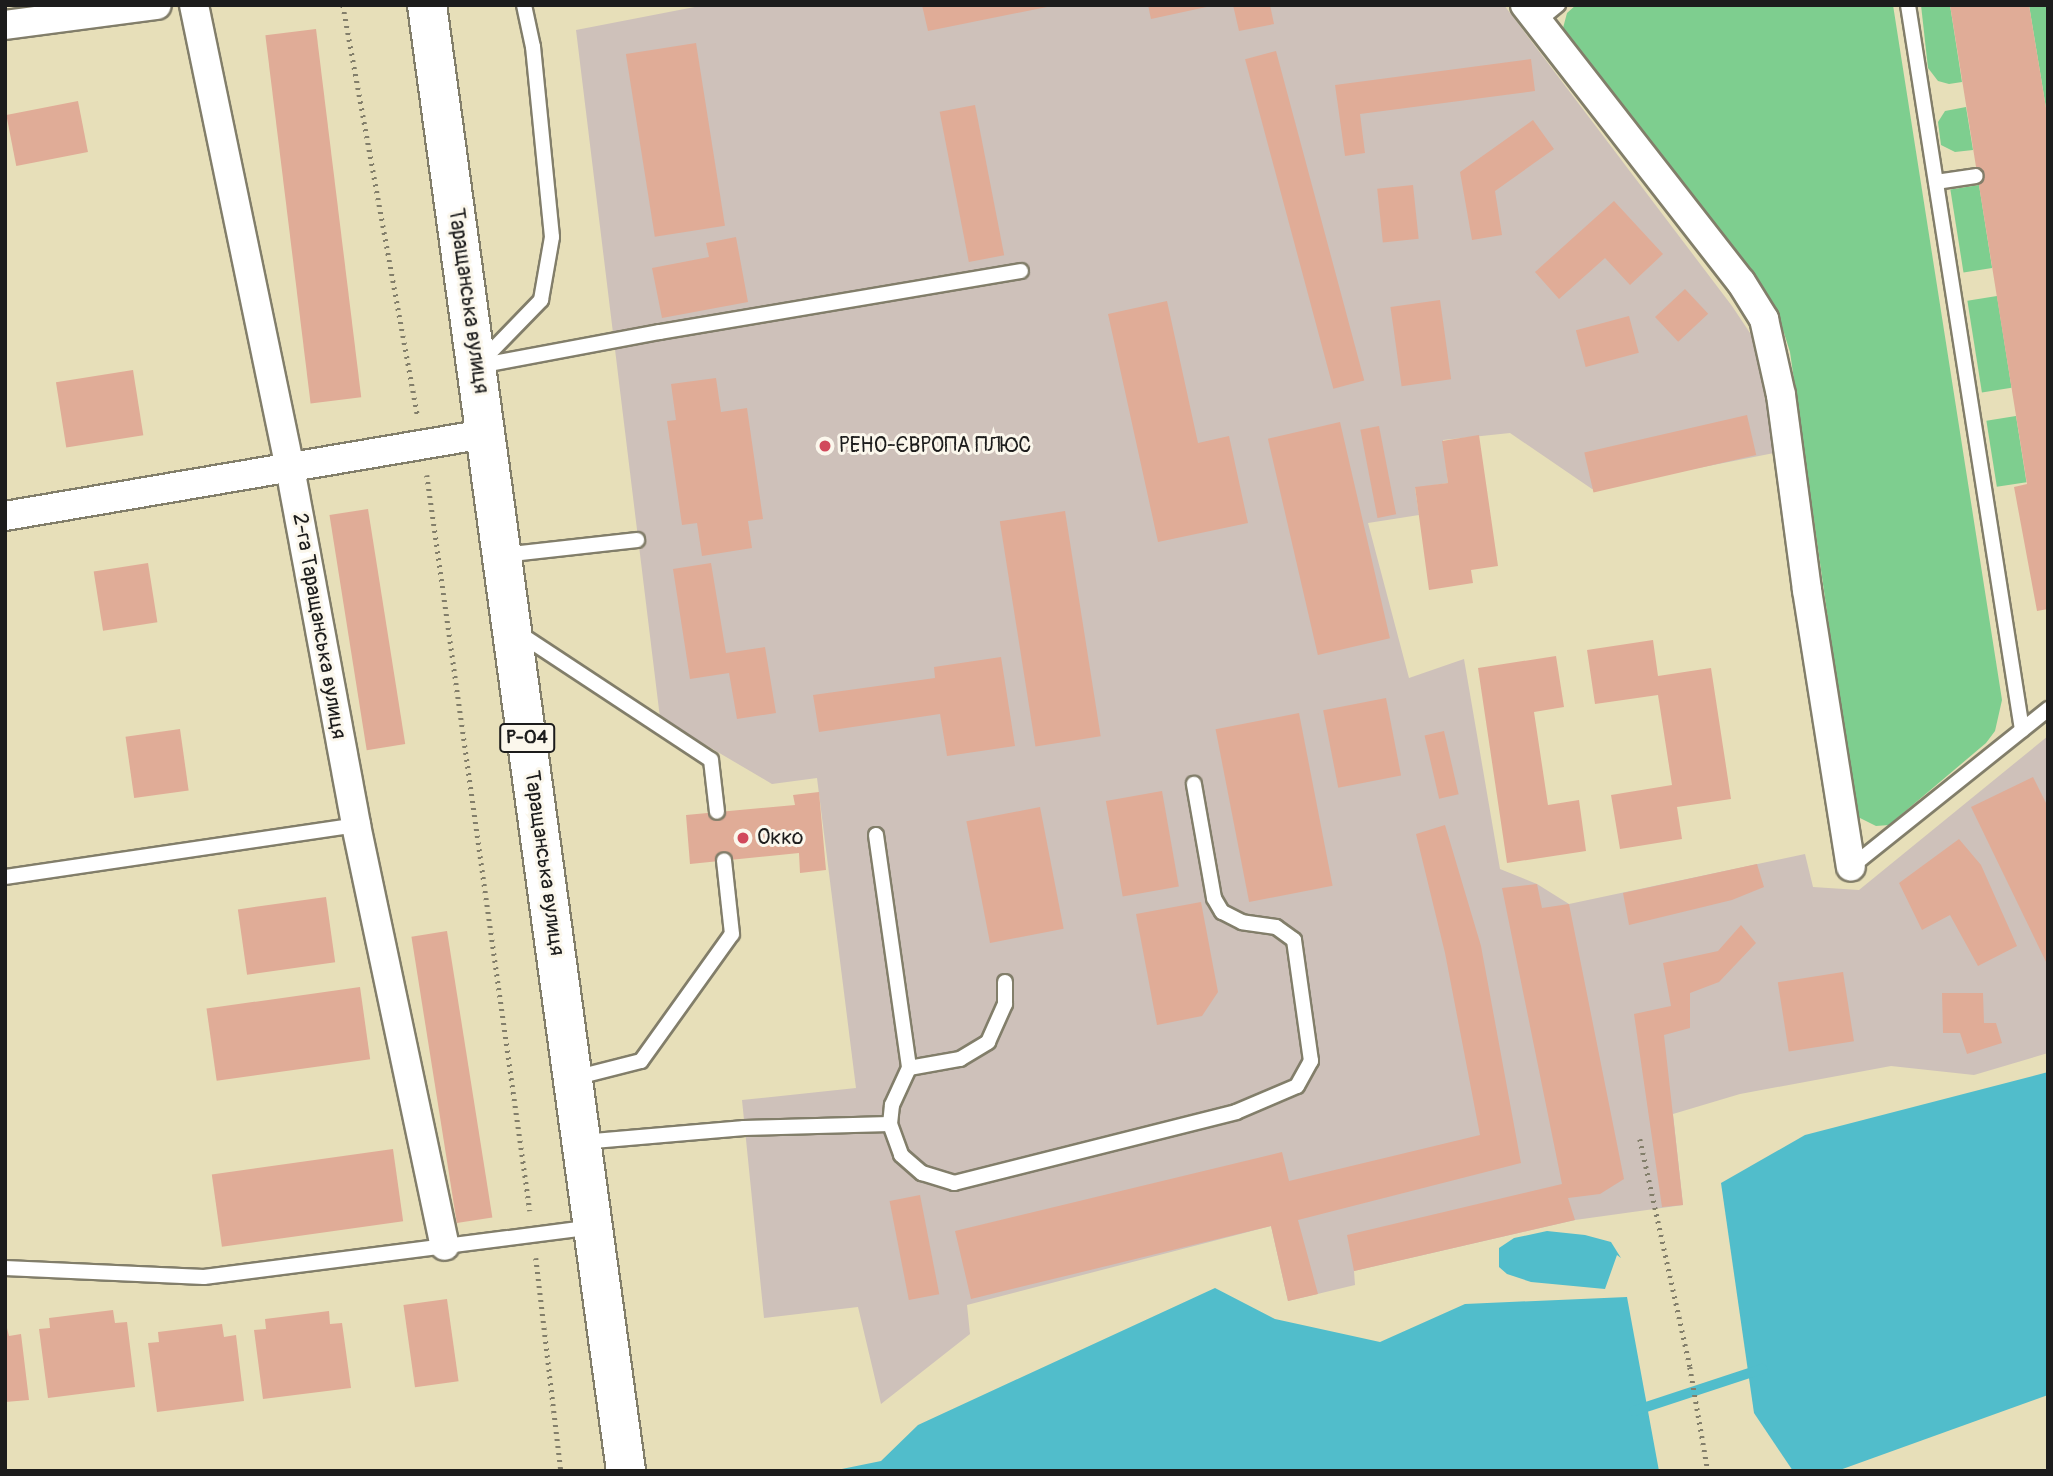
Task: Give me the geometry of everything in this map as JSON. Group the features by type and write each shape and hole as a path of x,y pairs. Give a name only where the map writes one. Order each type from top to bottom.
{"main road":[{"name":"Таращанська вулиця","path":"427,5 626,1471"}],"street":[{"path":"5,25 157,5"},
{"name":"2-га Таращанська вулиця","path":"194,5 290,468 356,825 446,1246"},
{"path":"1540,11 1741,282 1764,318 1781,395 1807,590 1851,867"},
{"path":"5,516 486,434"}],"lane":[{"path":"477,367 541,300 552,237 533,47 524,5"},
{"path":"1908,5 2022,730"},
{"path":"1936,182 1976,176"},
{"path":"477,367 660,332 1021,271"},
{"path":"502,556 637,540"},
{"path":"512,629 711,760 717,812"},
{"path":"1851,867 2048,709"},
{"path":"876,835 909,1068 892,1105 890,1124 901,1155 922,1173 954,1183 1236,1112 1297,1086 1311,1061 1294,940 1276,927 1242,922 1222,912 1214,898 1194,784"},
{"path":"5,877 356,825"},
{"path":"573,1078 641,1061 732,934 724,860"},
{"path":"909,1068 960,1059 988,1042 1005,1004 1005,982"},
{"path":"582,1142 744,1128 890,1124"},
{"path":"5,1268 204,1278 593,1227"}],"path":[{"path":"343,5 423,445 534,1234 561,1471"},
{"path":"1640,1139 1690,1367 1708,1471"}],"shaded area":[{"path":"705,5 1504,5 1732,306 1760,348 1774,453 1592,489 1510,433 1443,440 1448,483 1415,488 1419,515 1368,523 1409,678 1464,659 1500,869 1537,884 1569,904 1805,854 1813,887 1859,890 2048,736 2048,1053 1974,1075 1891,1066 1740,1094 1673,1114 1683,1205 1575,1220 1354,1271 1355,1285 1288,1301 1271,1226 967,1305 970,1334 881,1404 858,1307 764,1318 742,1100 856,1088 817,778 772,784 660,718 576,30"}],"green space":[{"path":"1576,5 1893,5 2002,700 1995,731 1986,743 1889,825 1876,826 1856,816 1790,352 1784,333 1774,312 1567,39 1563,28 1567,13"},
{"path":"1921,5 1950,5 1962,82 1949,84 1938,81 1928,68"},
{"path":"2029,5 2048,5 2048,120"},
{"path":"1966,107 1973,150 1955,152 1941,145 1938,122 1945,111"},
{"path":"1979,185 1992,268 1963,273 1950,190"},
{"path":"1997,296 2012,388 1982,393 1967,301"},
{"path":"2016,416 2026,482 1997,487 1986,421"}],"water":[{"path":"2048,1072 2048,1395 1837,1471 1793,1471 1754,1413 1721,1183 1805,1135"},
{"path":"1547,1231 1585,1235 1611,1242 1621,1258 1617,1255 1605,1289 1531,1282 1507,1274 1499,1267 1499,1248 1514,1238"},
{"path":"1215,1288 1275,1319 1380,1342 1465,1304 1627,1297 1659,1471 832,1471 881,1461 918,1425"}],"building":[{"path":"922,5 1052,5 1052,6 928,31"},
{"path":"1148,5 1211,5 1211,6 1151,19"},
{"path":"1233,5 1270,5 1274,24 1239,31"},
{"path":"1950,5 2029,5 2048,120 2048,609 2037,611 2014,487 2027,484"},
{"path":"316,29 361,397 311,403 265,35"},
{"path":"696,43 725,226 655,237 626,54"},
{"path":"1276,51 1364,380 1333,389 1245,59"},
{"path":"1531,59 1535,91 1360,114 1365,153 1345,156 1335,85"},
{"path":"78,101 88,152 16,166 6,115"},
{"path":"975,105 1004,255 969,262 940,112"},
{"path":"1533,120 1554,149 1495,191 1502,235 1472,240 1460,172"},
{"path":"1413,185 1419,239 1383,242 1377,189"},
{"path":"1614,201 1663,254 1630,285 1605,258 1559,299 1535,272"},
{"path":"736,237 748,302 662,318 652,268 709,257 706,243"},
{"path":"1685,289 1708,314 1678,342 1655,317"},
{"path":"1440,300 1451,379 1402,386 1390,307"},
{"path":"1167,301 1198,443 1229,436 1248,523 1158,542 1108,314"},
{"path":"1629,316 1639,353 1586,367 1576,330"},
{"path":"133,370 143,435 66,447 56,382"},
{"path":"716,378 721,412 747,408 763,519 748,521 752,548 702,556 697,523 682,525 667,421 676,420 671,384"},
{"path":"1747,415 1756,455 1594,493 1584,453"},
{"path":"1340,422 1390,638 1318,655 1268,439"},
{"path":"1379,426 1396,514 1378,518 1360,430"},
{"path":"1479,435 1498,566 1471,570 1473,583 1429,590 1415,487 1448,483 1442,441"},
{"path":"368,509 405,744 367,750 329,515"},
{"path":"1065,511 1101,736 1035,747 1000,521"},
{"path":"148,563 157,622 103,631 94,572"},
{"path":"711,563 726,653 765,647 776,713 737,719 729,673 690,679 673,569"},
{"path":"1653,640 1658,676 1711,668 1731,799 1677,807 1682,839 1620,849 1611,795 1672,785 1658,695 1595,704 1587,650"},
{"path":"1556,656 1564,707 1534,712 1548,805 1579,800 1586,851 1507,863 1478,668"},
{"path":"1001,657 1015,746 947,756 940,714 819,732 813,695 935,678 934,667"},
{"path":"1386,698 1401,776 1338,788 1323,710"},
{"path":"1299,713 1333,886 1249,902 1216,729"},
{"path":"180,729 189,790 134,798 126,737"},
{"path":"1444,731 1459,794 1439,799 1425,735"},
{"path":"2033,777 2048,807 2048,966 1971,807"},
{"path":"1162,791 1179,887 1123,896 1106,801"},
{"path":"819,792 826,870 800,873 799,853 690,864 686,815 795,805 793,795"},
{"path":"1040,807 1064,929 990,943 966,821"},
{"path":"1445,825 1481,946 1521,1163 1298,1220 1318,1294 1288,1301 1271,1226 971,1299 955,1231 1282,1152 1289,1181 1480,1135 1445,953 1416,834"},
{"path":"1959,839 1981,865 2017,946 1978,966 1950,915 1922,930 1899,883"},
{"path":"1757,864 1764,887 1732,900 1629,925 1623,893"},
{"path":"1537,884 1542,908 1569,904 1624,1179 1600,1194 1568,1198 1575,1220 1354,1271 1347,1235 1562,1184 1502,888"},
{"path":"326,897 335,962 247,975 238,909"},
{"path":"1201,902 1218,992 1202,1016 1157,1025 1136,914"},
{"path":"1741,925 1756,943 1719,982 1690,993 1690,1028 1664,1035 1683,1205 1662,1207 1634,1014 1671,1006 1663,963 1718,951"},
{"path":"447,931 492,1217 457,1223 411,937"},
{"path":"1843,972 1854,1041 1789,1051 1778,982"},
{"path":"360,987 370,1059 217,1081 207,1009"},
{"path":"1942,993 1983,993 1984,1023 1996,1023 2002,1043 1967,1054 1960,1033 1943,1033"},
{"path":"393,1149 403,1221 222,1247 212,1174"},
{"path":"920,1195 939,1294 909,1300 890,1201"},
{"path":"447,1299 459,1381 415,1387 403,1305"},
{"path":"113,1310 115,1323 127,1322 135,1387 48,1398 39,1329 50,1328 49,1318"},
{"path":"329,1311 330,1324 342,1323 351,1388 263,1399 254,1330 266,1329 265,1319"},
{"path":"5,1320 9,1336 21,1334 29,1400 5,1402"},
{"path":"222,1324 224,1337 236,1335 244,1401 157,1412 148,1343 159,1342 158,1332"}],"waterway":[{"path":"1634,1411 1762,1369"}],"place":[{"name":"РЕНО-ЄВРОПА ПЛЮС","path":"825,446"},
{"name":"Окко","path":"743,838"}]}
